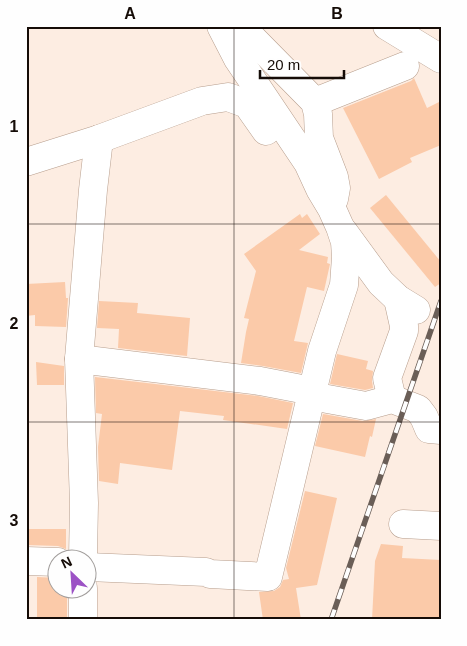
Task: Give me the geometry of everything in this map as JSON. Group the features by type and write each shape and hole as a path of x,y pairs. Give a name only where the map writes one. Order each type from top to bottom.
{"street":[{"path":"221,26 238,60 308,162 336,218 381,283 407,305 404,331 387,374 392,399"},
{"path":"98,567 206,572 210,574 268,577 322,351 344,286 345,242 336,218 336,188 334,177 319,138 318,114 315,102 244,30 236,26"},
{"path":"387,26 441,59"},
{"path":"315,102 405,66"},
{"path":"26,162 99,139 202,101 228,97 247,104 312,196 336,218"},
{"path":"83,548 84,503 79,359 99,139"},
{"path":"79,359 260,381 366,406 392,399 418,409 429,429 441,430"},
{"path":"403,524 441,526"},
{"path":"26,562 48,562"},
{"path":"83,598 83,620"}],"building":[{"path":"414,78 427,108 441,101 441,145 410,158 412,162 379,179 343,108 411,81"},
{"path":"386,195 441,262 441,283 435,287 370,208"},
{"path":"300,214 302,218 307,214 320,234 299,250 328,257 327,263 330,264 324,291 307,287 294,341 308,343 301,373 241,363 249,319 244,318 256,271 244,254"},
{"path":"65,282 66,298 68,298 66,327 35,326 35,315 26,316 26,284"},
{"path":"99,301 138,303 137,313 190,318 187,356 118,348 119,329 97,328"},
{"path":"337,354 368,361 366,369 373,371 373,388 365,390 330,384"},
{"path":"36,362 64,366 64,385 37,385"},
{"path":"95,377 258,396 293,403 287,429 223,420 224,416 180,411 172,470 120,463 118,484 99,481 98,447 102,414 96,413"},
{"path":"323,414 363,421 376,419 365,457 315,446"},
{"path":"305,491 337,498 317,585 296,588 301,620 263,620 259,592 274,591 280,587 283,580 289,579 286,568"},
{"path":"26,529 66,529 66,548 27,545"},
{"path":"381,544 403,546 402,558 441,560 441,620 372,620 375,561"},
{"path":"37,577 48,578 48,598 67,598 67,620 37,620"}],"railway":[{"path":"331,620 441,301"}]}
